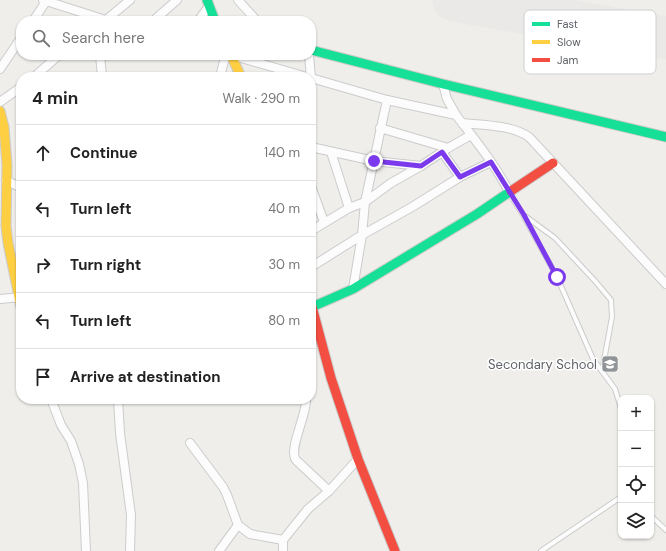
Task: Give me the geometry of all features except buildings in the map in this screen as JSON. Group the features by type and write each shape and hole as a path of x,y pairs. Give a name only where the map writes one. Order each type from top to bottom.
{"street":[{"path":"36,16 45,0 88,16"},
{"path":"104,16 130,0"},
{"path":"159,16 177,0"},
{"path":"238,0 252,16"},
{"path":"201,16 208,3"},
{"path":"208,3 213,16"},
{"path":"0,69 16,45"},
{"path":"316,51 443,84 666,137"},
{"path":"40,72 53,60"},
{"path":"100,60 102,72"},
{"path":"221,72 225,60"},
{"path":"229,60 238,72"},
{"path":"244,60 289,72"},
{"path":"309,60 310,72"},
{"path":"316,79 387,100 456,115"},
{"path":"443,84 447,99 456,115 491,162 502,178 509,192"},
{"path":"0,102 16,91"},
{"path":"353,289 362,235 364,202 387,100"},
{"path":"0,111 6,147 7,165 6,226 16,279"},
{"path":"462,123 486,125 525,134 538,145 666,284"},
{"path":"380,128 445,150 460,177"},
{"path":"316,228 349,208 364,202 391,183 471,136"},
{"path":"316,148 374,161 421,166"},
{"path":"331,152 349,208"},
{"path":"316,264 460,177 491,162"},
{"path":"316,303 353,289 477,214 554,164"},
{"path":"6,180 16,185"},
{"path":"316,200 324,222"},
{"path":"0,299 16,297"},
{"path":"316,320 331,378 358,459 395,551"},
{"path":"53,404 61,425 71,441 79,464 83,484 86,551"},
{"path":"118,404 120,433 131,515 130,551"},
{"path":"305,404 303,420 293,447 293,454 296,460 329,491"},
{"path":"190,443 223,487 238,525 250,534 283,540"},
{"path":"283,551 283,540 308,509 329,491 358,459"},
{"path":"219,551 238,525"}],"lane":[{"path":"509,192 524,215 557,277 593,359 615,389 618,398"},
{"path":"524,215 555,238 611,300 612,317 602,371"},
{"path":"541,551 618,499"},
{"path":"654,519 666,530"}],"runway":[{"path":"454,0 524,13"},
{"path":"656,36 666,38"}],"traffic: fast":[{"path":"207,0 213,16"},
{"path":"316,51 443,84 666,137"},
{"path":"316,305 353,289 477,214 511,191"}],"traffic: slow":[{"path":"233,60 239,72"},
{"path":"0,111 4,127 7,165 6,226 16,282"}],"traffic: jam":[{"path":"511,191 553,163"},
{"path":"316,322 331,378 358,459 395,551"}],"place":[{"name":"Secondary School","path":"610,364"}],"route":[{"path":"374,161 421,166 442,152 460,177 491,162 524,215 557,277"}]}
